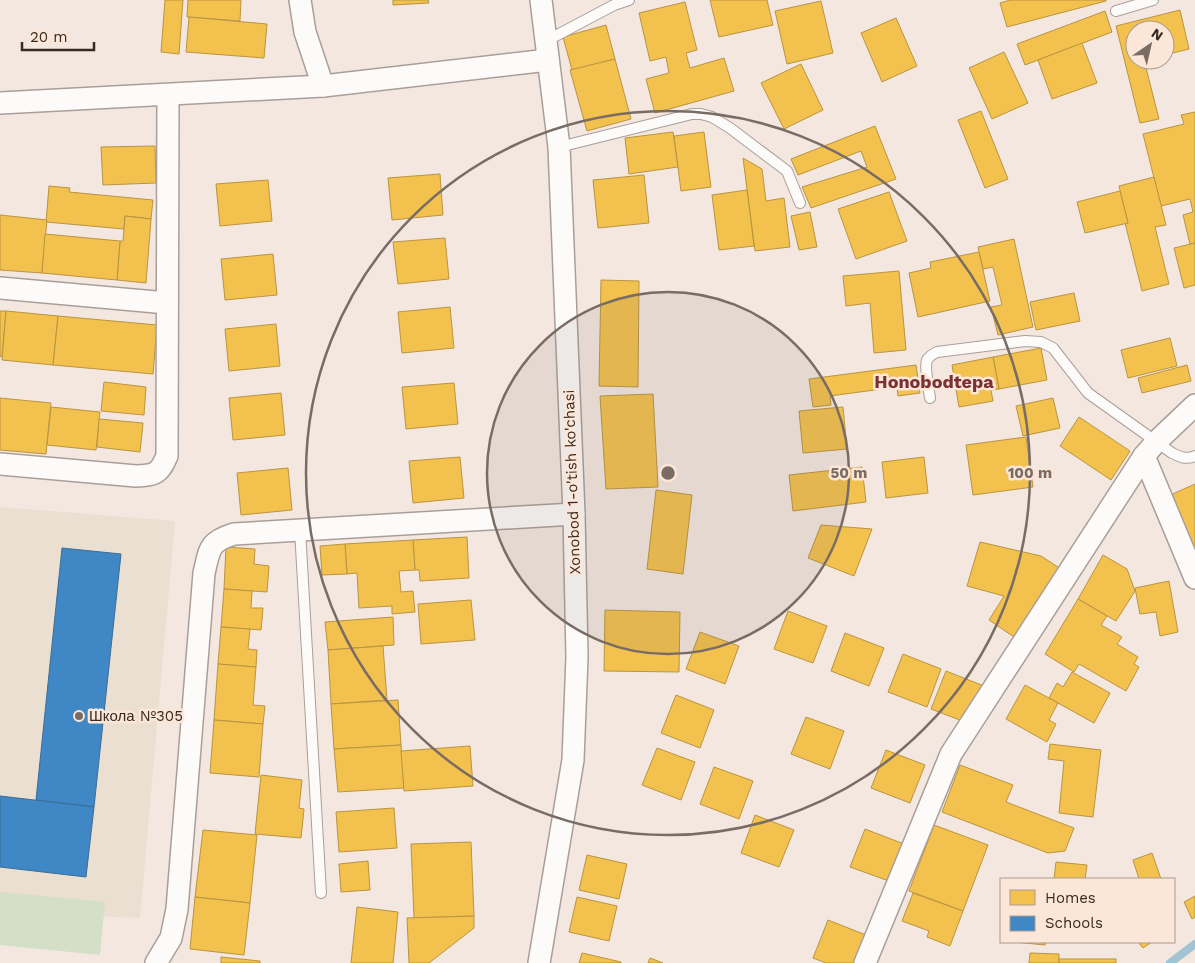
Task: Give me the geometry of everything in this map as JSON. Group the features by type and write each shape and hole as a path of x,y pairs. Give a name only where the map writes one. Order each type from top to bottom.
{"street":[{"path":"300,0 305,32 323,86"},
{"name":"Xonobod 1-o'tish ko'chasi","path":"539,963 572,760 577,657 574,514 558,147 541,0"},
{"path":"0,103 323,86 547,51"},
{"path":"0,464 136,476 152,475 162,468 167,456 168,95"},
{"path":"0,288 167,303"},
{"path":"865,963 951,754 1150,449 1195,406"},
{"path":"1150,449 1195,578"},
{"path":"156,963 171,938 177,910 204,573 210,548 221,538 234,534 574,514"}],"lane":[{"path":"547,51 614,5 629,0"},
{"path":"1116,11 1153,0"},
{"path":"558,147 692,114 701,114 712,117 730,128 787,171 800,203"},
{"path":"930,398 926,368 931,354 1024,341 1041,342 1053,348 1088,393 1150,449 1172,453 1180,457 1189,458 1195,456"},
{"path":"300,530 321,893"}],"shaded area":[{"name":"Школа №305","path":"0,507 175,521 140,918 0,912"}],"green space":[{"path":"0,892 105,902 100,955 0,945"}],"building: Homes":[{"path":"165,0 183,0 179,54 161,52"},
{"path":"188,0 241,0 240,21 187,17"},
{"path":"393,0 428,0 429,3 393,5"},
{"path":"710,0 767,0 773,25 719,37"},
{"path":"1010,0 1106,1 1007,27 1000,3"},
{"path":"821,1 833,53 787,64 775,11"},
{"path":"685,2 697,50 686,53 690,68 724,58 734,91 655,113 646,79 669,73 666,57 650,61 639,13"},
{"path":"1180,10 1189,49 1175,52 1175,20 1140,20"},
{"path":"1105,11 1112,32 1025,65 1017,44"},
{"path":"189,17 267,24 264,58 186,52"},
{"path":"896,18 917,66 882,82 861,33"},
{"path":"1125,24 1125,62 1116,26"},
{"path":"606,25 615,59 572,70 563,37"},
{"path":"1082,43 1097,83 1052,99 1038,60"},
{"path":"1004,52 1028,103 992,119 969,68"},
{"path":"615,59 631,119 587,131 570,70"},
{"path":"801,64 823,110 784,129 761,83"},
{"path":"1127,70 1147,70 1159,119 1140,123"},
{"path":"981,111 1008,179 985,188 958,120"},
{"path":"1195,112 1195,243 1190,244 1183,215 1193,212 1190,199 1161,206 1143,134 1184,124 1181,115"},
{"path":"875,126 896,179 811,208 802,187 867,167 861,151 798,175 791,159"},
{"path":"673,132 678,167 629,174 625,138"},
{"path":"704,132 711,187 681,191 674,136"},
{"path":"155,146 156,183 103,185 101,147"},
{"path":"743,158 762,169 766,201 784,198 790,247 755,251"},
{"path":"440,174 443,215 392,220 388,178"},
{"path":"644,175 649,223 598,228 593,180"},
{"path":"1154,177 1166,225 1155,227 1169,284 1142,291 1125,223 1128,223 1119,186"},
{"path":"268,180 272,221 220,226 216,184"},
{"path":"49,186 70,188 69,192 153,200 151,219 125,216 124,229 46,222"},
{"path":"747,190 754,246 719,250 712,195"},
{"path":"1120,191 1128,223 1085,233 1077,202"},
{"path":"889,192 907,241 856,259 838,209"},
{"path":"810,212 817,247 799,250 791,216"},
{"path":"0,215 47,220 42,273 0,270"},
{"path":"125,216 151,219 146,283 117,280 120,241 123,241"},
{"path":"45,234 120,241 117,280 42,273"},
{"path":"445,238 449,279 398,284 393,242"},
{"path":"1014,239 1033,327 998,335 991,307 1002,305 993,267 983,269 978,247"},
{"path":"1195,243 1195,285 1184,288 1174,248"},
{"path":"979,252 990,301 918,317 909,273 931,268 930,262"},
{"path":"273,254 277,295 225,300 221,259"},
{"path":"899,271 906,350 874,353 870,303 846,306 843,276"},
{"path":"601,280 639,281 638,387 599,386"},
{"path":"1074,293 1080,321 1036,330 1030,302"},
{"path":"450,307 454,348 402,353 398,312"},
{"path":"0,311 6,311 2,357 0,356"},
{"path":"6,311 58,316 53,365 2,360"},
{"path":"58,316 157,325 153,374 53,365"},
{"path":"276,324 280,366 229,371 225,329"},
{"path":"1170,338 1177,366 1128,378 1121,350"},
{"path":"1041,348 1047,380 999,389 993,357"},
{"path":"993,357 999,389 991,390 993,401 959,407 952,365"},
{"path":"916,365 920,393 898,396 897,387 830,396 831,405 813,407 809,379"},
{"path":"1187,365 1191,381 1142,393 1138,378"},
{"path":"104,382 146,387 144,415 101,411"},
{"path":"454,383 458,424 406,429 402,387"},
{"path":"281,393 285,435 233,440 229,398"},
{"path":"653,394 658,487 606,489 600,396"},
{"path":"0,398 51,403 46,454 0,450"},
{"path":"1053,398 1060,428 1023,436 1016,406"},
{"path":"51,407 100,412 96,450 47,445"},
{"path":"843,407 847,449 803,453 799,411"},
{"path":"1079,417 1130,451 1111,480 1060,446"},
{"path":"99,419 143,423 140,452 97,447"},
{"path":"1026,437 1033,487 973,495 966,445"},
{"path":"460,457 464,498 413,503 409,461"},
{"path":"924,457 928,493 886,498 882,462"},
{"path":"862,467 866,502 793,511 789,475"},
{"path":"288,468 292,510 241,515 237,473"},
{"path":"1195,484 1195,553 1166,497"},
{"path":"656,490 692,495 683,574 647,569"},
{"path":"821,525 872,529 854,576 808,558"},
{"path":"467,537 469,578 420,581 419,570 415,570 413,540"},
{"path":"413,540 415,570 399,571 401,592 413,591 415,612 392,614 392,606 359,608 357,573 347,574 345,544"},
{"path":"980,542 1041,556 1061,569 1017,639 989,620 1004,596 967,586"},
{"path":"345,544 347,574 322,575 320,546"},
{"path":"226,547 255,549 254,564 269,566 267,592 224,589"},
{"path":"1103,555 1127,569 1135,591 1116,621 1078,599"},
{"path":"1169,581 1178,632 1160,636 1156,612 1140,614 1135,588"},
{"path":"224,589 252,591 251,608 263,608 261,630 221,627"},
{"path":"1078,599 1107,616 1101,625 1122,637 1117,644 1138,657 1134,664 1139,667 1126,691 1079,664 1074,672 1045,654"},
{"path":"471,600 475,640 421,644 418,604"},
{"path":"605,610 680,612 679,672 604,671"},
{"path":"788,611 827,626 813,663 774,649"},
{"path":"393,617 394,645 328,650 325,622"},
{"path":"221,627 250,629 248,649 257,650 256,667 218,664"},
{"path":"700,632 739,646 725,684 686,669"},
{"path":"845,633 884,648 869,686 831,671"},
{"path":"383,646 387,700 331,704 328,650"},
{"path":"903,654 941,669 927,707 888,692"},
{"path":"218,664 256,667 253,705 265,706 263,724 214,720"},
{"path":"946,671 984,686 970,724 931,709"},
{"path":"1072,672 1110,693 1094,723 1049,698 1057,683 1063,687"},
{"path":"1025,685 1058,703 1049,720 1056,724 1047,742 1006,719"},
{"path":"676,695 714,710 700,748 661,733"},
{"path":"398,700 401,745 334,749 331,704"},
{"path":"806,717 844,731 830,769 791,754"},
{"path":"214,720 263,724 259,777 210,773"},
{"path":"1050,744 1101,750 1093,817 1059,813 1064,761 1048,759"},
{"path":"401,745 404,788 338,792 334,749"},
{"path":"470,746 473,786 404,791 401,751"},
{"path":"657,748 695,762 681,800 642,785"},
{"path":"886,750 925,765 910,803 871,788"},
{"path":"960,765 1013,785 1006,802 1074,828 1065,851 1048,853 942,812"},
{"path":"714,767 753,781 739,819 700,804"},
{"path":"261,775 302,780 299,808 304,809 301,838 255,834"},
{"path":"394,808 397,848 339,852 336,812"},
{"path":"755,815 794,830 779,867 741,853"},
{"path":"934,825 988,845 963,911 909,891"},
{"path":"865,829 904,844 889,881 850,867"},
{"path":"203,830 257,835 250,903 195,897"},
{"path":"471,842 474,916 414,918 411,844"},
{"path":"1152,853 1161,878 1139,878 1133,860"},
{"path":"587,855 627,864 619,899 579,890"},
{"path":"368,861 370,890 341,892 339,864"},
{"path":"1056,862 1087,865 1085,878 1054,878"},
{"path":"913,893 963,911 950,946 927,937 929,931 902,921"},
{"path":"1195,896 1195,917 1192,919 1184,902"},
{"path":"195,897 250,903 244,955 190,949"},
{"path":"577,897 617,906 609,941 569,932"},
{"path":"357,907 398,912 393,963 351,963"},
{"path":"474,916 474,928 429,963 409,963 407,918"},
{"path":"828,920 866,935 855,963 826,963 813,958"},
{"path":"1024,943 1046,943 1045,945"},
{"path":"1139,943 1150,943 1143,948"},
{"path":"582,953 621,962 621,963 579,963"},
{"path":"1030,953 1059,954 1059,963 1029,963"},
{"path":"221,957 260,961 260,963 221,963"},
{"path":"650,958 663,963 648,963"},
{"path":"1059,959 1116,959 1116,963 1059,963"}],"building: Schools":[{"path":"62,548 121,554 94,807 36,800"},
{"path":"0,796 94,807 86,877 0,867"}],"waterway":[{"path":"1170,963 1195,944"}],"place":[{"name":"Школа №305","path":"79,716"}],"district":[{"name":"Honobodtepa","path":"934,381"}]}
